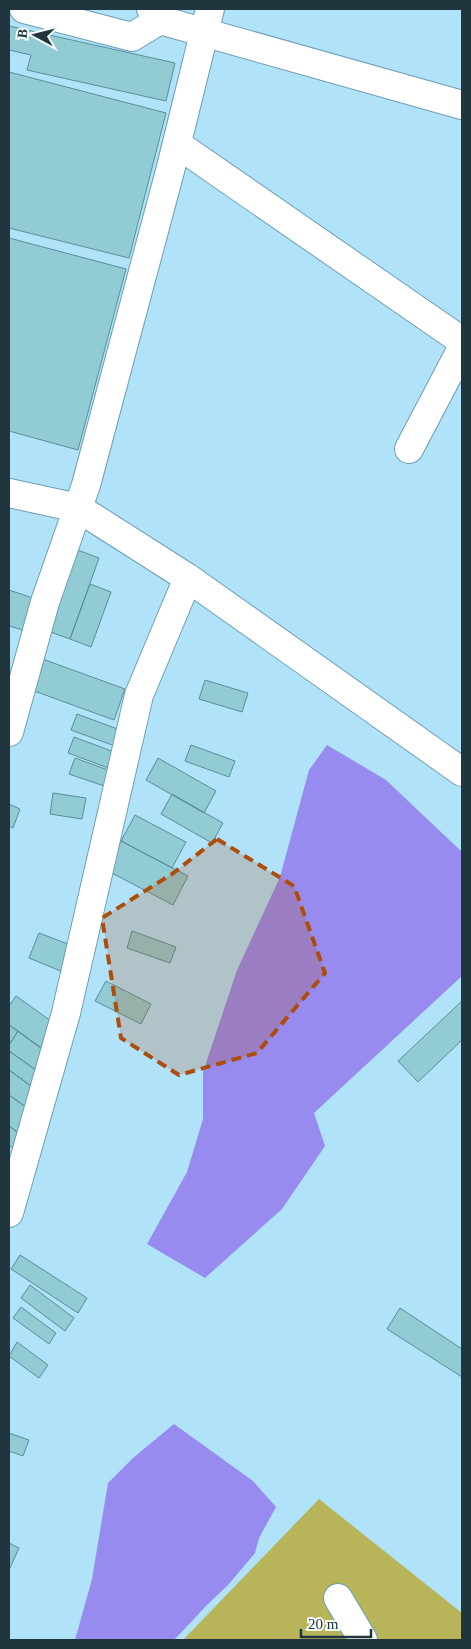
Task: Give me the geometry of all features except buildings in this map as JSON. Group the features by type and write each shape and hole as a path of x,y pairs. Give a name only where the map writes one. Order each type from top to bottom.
{"street":[{"path":"24,9 132,37 156,14 207,21 462,105"},
{"path":"9,732 45,602 86,485 177,144 207,21"},
{"path":"177,144 462,341"},
{"path":"409,449 462,348"},
{"path":"9,493 78,508 188,578 462,772"},
{"path":"9,1213 66,1013 139,695 188,578"},
{"path":"338,1598 363,1640"}],"highlighted area":[{"path":"217,839 294,886 325,973 257,1053 179,1075 121,1038 102,918 172,874"}],"shaded area":[{"path":"327,745 386,780 462,852 462,976 314,1113 325,1146 282,1209 205,1278 147,1244 187,1172 203,1119 203,1072 237,970 280,877 309,770"},
{"path":"174,1424 253,1481 276,1507 259,1538 255,1553 228,1585 174,1640 75,1640 92,1579 108,1483 133,1458"},
{"path":"319,1499 462,1613 462,1640 183,1640"}]}
